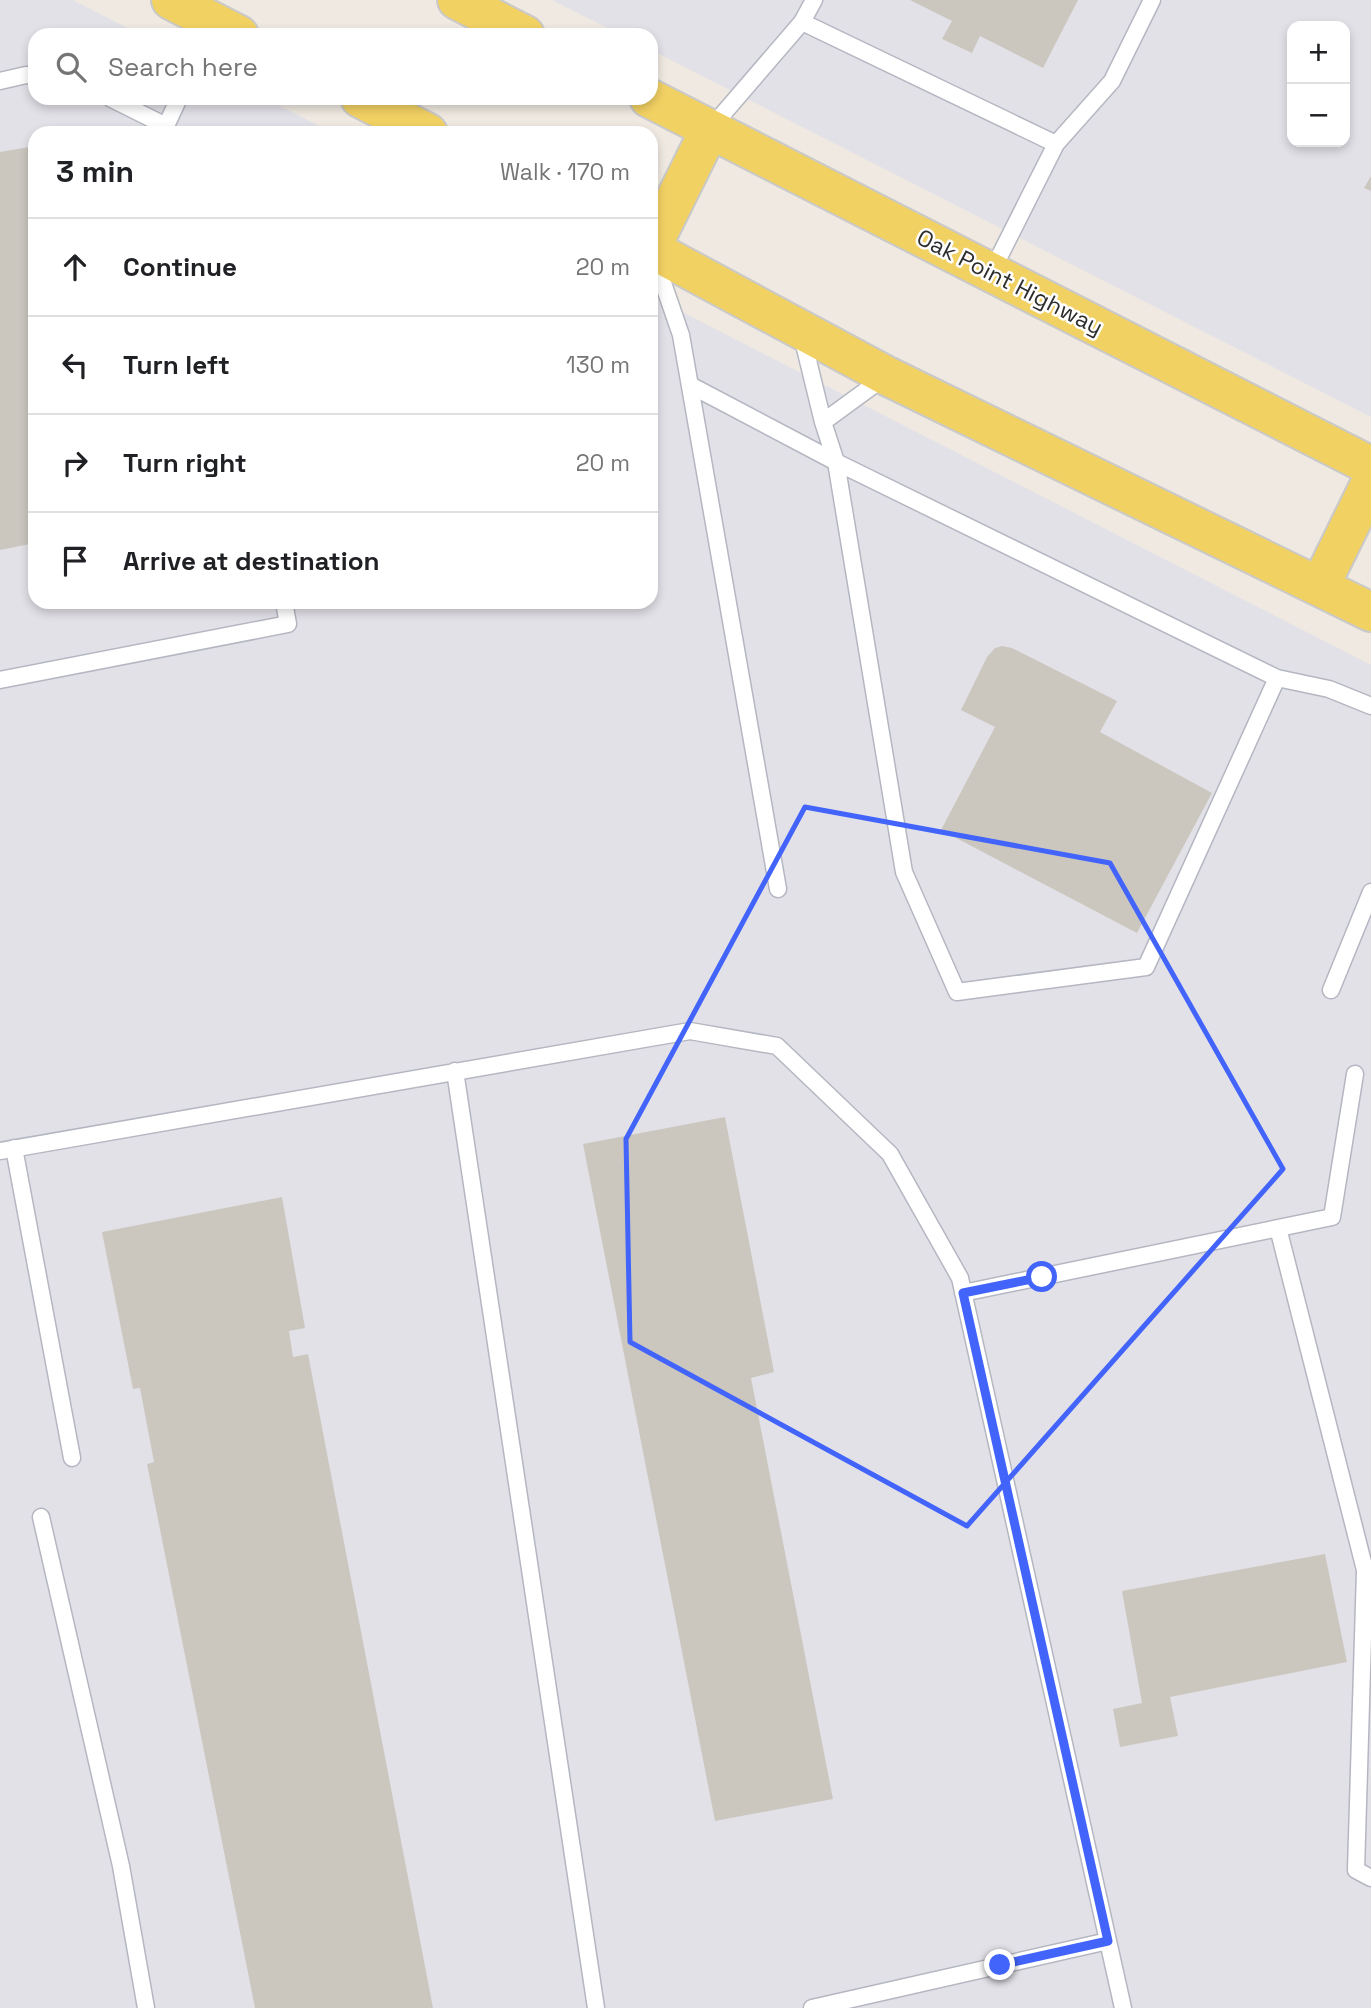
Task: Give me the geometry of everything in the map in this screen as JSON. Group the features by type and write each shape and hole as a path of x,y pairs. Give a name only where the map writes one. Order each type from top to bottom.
{"main road":[{"path":"171,0 215,28"},
{"path":"457,0 512,28"},
{"name":"Oak Point Highway","path":"658,103 1371,467"},
{"path":"374,105 414,126"},
{"path":"658,235 710,129"},
{"path":"658,253 887,376 1371,612"},
{"path":"1320,586 1371,482"}],"lane":[{"path":"710,129 802,22 814,0"},
{"path":"991,273 1056,144 1112,81 1152,0"},
{"path":"802,22 1056,144"},
{"path":"0,81 28,75"},
{"path":"124,105 164,126"},
{"path":"166,126 176,105"},
{"path":"658,269 681,335 778,889"},
{"path":"800,328 823,422 836,462 904,872 957,992 1146,967 1277,678"},
{"path":"823,422 887,376"},
{"path":"690,385 836,462 1277,678 1329,689 1371,706"},
{"path":"0,680 288,624 285,609"},
{"path":"1331,990 1371,892"},
{"path":"72,1458 7,1149 690,1031 777,1046 890,1154 960,1278 1122,2008"},
{"path":"456,1071 596,2008"},
{"path":"963,1293 1332,1217 1355,1074"},
{"path":"1278,1228 1365,1570 1356,1870 1371,1878"},
{"path":"41,1517 121,1866 146,2008"},
{"path":"812,2008 1108,1941"}],"highlighted area":[{"path":"805,807 1110,863 1283,1169 967,1526 630,1342 626,1139"}],"shaded area":[{"path":"0,0 73,0 127,28 28,28 28,105 278,105 319,126 28,126 28,609 658,609 658,300 1371,665 1371,2008 0,2008"},
{"path":"552,0 1371,0 1371,417 658,54 658,28 607,28"}],"building":[{"path":"910,0 1078,0 1043,68 980,36 972,53 942,39 952,21"},
{"path":"28,147 28,544 0,550 0,152"},
{"path":"1371,176 1371,191 1364,188"},
{"path":"995,648 1012,648 1117,701 1100,732 1212,793 1137,933 941,830 995,727 961,710 987,657"},
{"path":"725,1117 774,1372 751,1378 833,1799 715,1821 583,1144"},
{"path":"282,1197 305,1328 289,1331 293,1357 308,1354 433,2008 255,2008 147,1464 154,1462 140,1388 133,1389 102,1232"},
{"path":"1325,1554 1347,1662 1170,1697 1178,1736 1120,1747 1113,1709 1142,1703 1122,1591"}],"route":[{"path":"1000,1965 1108,1941 963,1293 1042,1277"}]}
